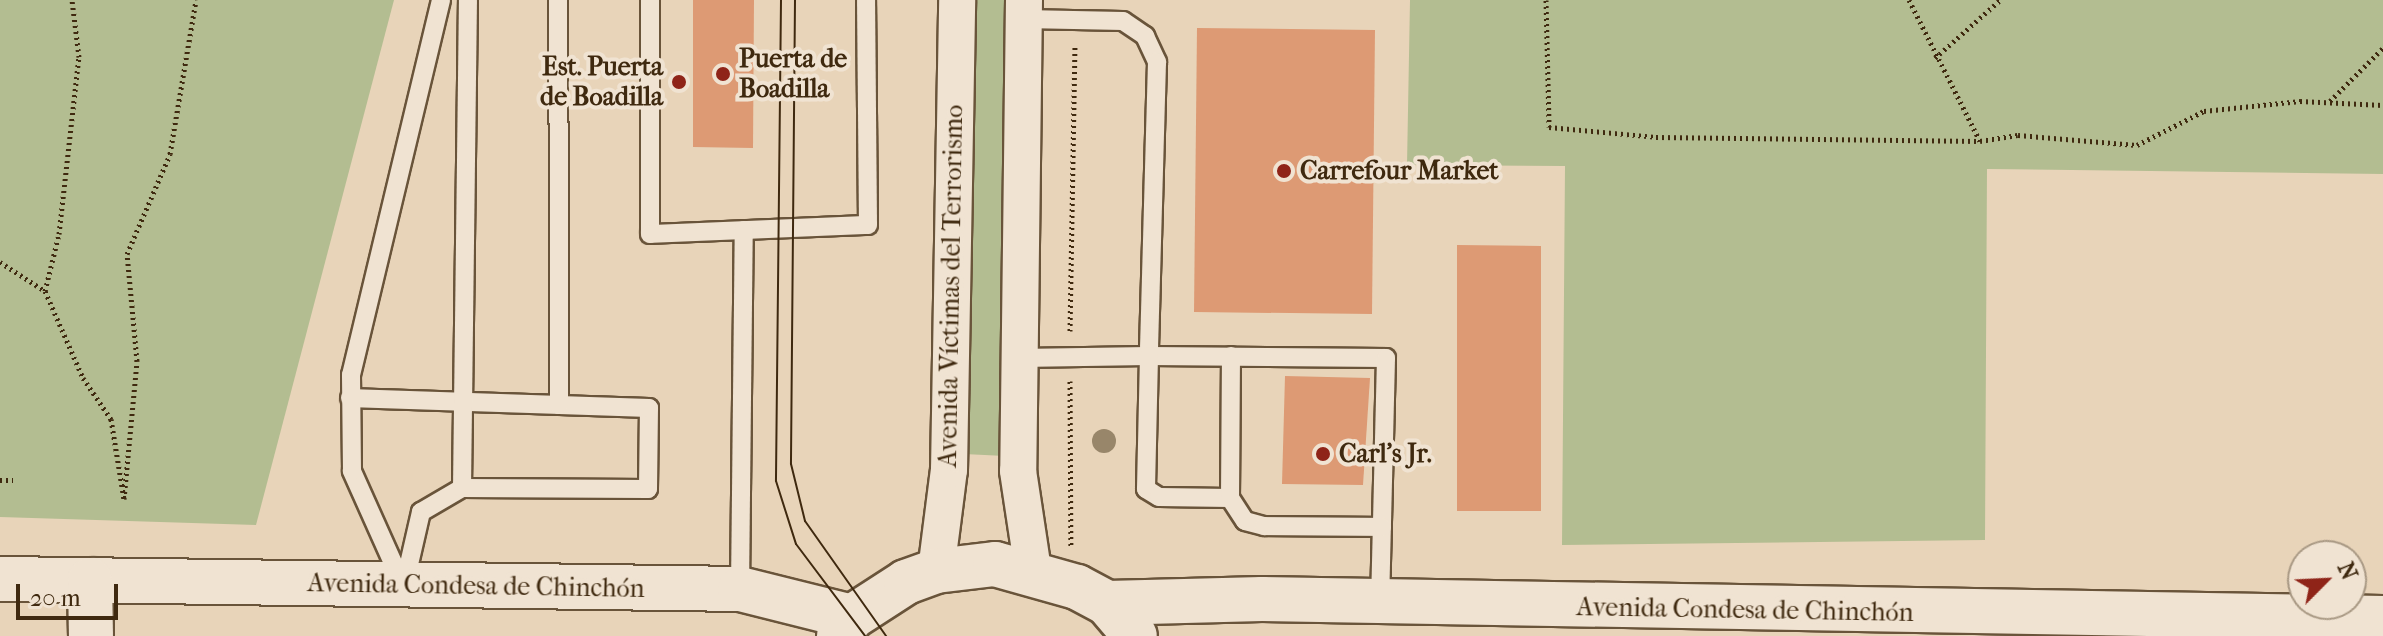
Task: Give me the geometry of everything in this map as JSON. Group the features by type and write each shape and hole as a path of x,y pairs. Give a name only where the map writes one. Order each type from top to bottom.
{"street":[{"name":"Avenida Víctimas del Terrorismo","path":"936,571 949,470 957,0"},
{"path":"1024,10 1018,471 1033,570"},
{"path":"846,626 881,595 936,571 995,564 1033,570 1107,603 1135,636"},
{"name":"Avenida Condesa de Chinchón","path":"0,579 740,589 846,626"},
{"path":"90,580 91,636"},
{"name":"Avenida Condesa de Chinchón","path":"1107,603 1380,602 2383,618"}],"lane":[{"path":"404,586 352,471 350,398 441,0"},
{"path":"462,488 460,404 468,0"},
{"path":"558,0 559,405"},
{"path":"650,0 650,234 868,225 866,0"},
{"path":"1024,10 1075,20 1123,21 1145,36 1157,62 1146,489 1159,497 1230,498"},
{"path":"740,589 744,230"},
{"path":"1231,356 1230,498 1245,521 1264,526 1382,527"},
{"path":"1019,358 1386,358 1380,602"},
{"path":"350,398 649,408 648,489 462,488 421,512 404,586"}],"path":[{"path":"45,291 59,234 79,57 72,0"},
{"path":"0,262 45,291 83,378 111,419 124,499 137,361 127,254 170,154 196,0"},
{"path":"1546,0 1549,127 1656,137 1980,141 2018,135 2137,145 2204,111 2330,102 2383,105"},
{"path":"1909,0 1935,58 1980,141"},
{"path":"1935,58 2000,0"},
{"path":"1073,551 1070,357 1075,20"},
{"path":"2330,102 2383,48"},
{"path":"0,480 13,480"}],"green space":[{"path":"0,0 394,0 256,525 0,517"},
{"path":"972,0 1010,0 1005,456 964,454"},
{"path":"1410,0 2383,0 2383,174 1987,169 1985,540 1562,545 1565,166 1407,165"}],"building":[{"name":"Puerta de Boadilla","path":"693,0 754,0 753,148 693,147"},
{"name":"Carrefour Market","path":"1197,28 1375,30 1372,314 1194,312"},
{"path":"1457,245 1541,246 1541,511 1457,511"},
{"name":"Carl's Jr.","path":"1285,376 1370,378 1363,485 1282,484"}],"tram line":[{"path":"781,0 776,481 796,544 865,636"},
{"path":"795,0 791,464 805,521 886,636"}],"place":[{"name":"Puerta de Boadilla","path":"723,74"},
{"name":"Est. Puerta de Boadilla","path":"679,82"},
{"name":"Carrefour Market","path":"1284,171"},
{"name":"Carl's Jr.","path":"1323,454"}]}
